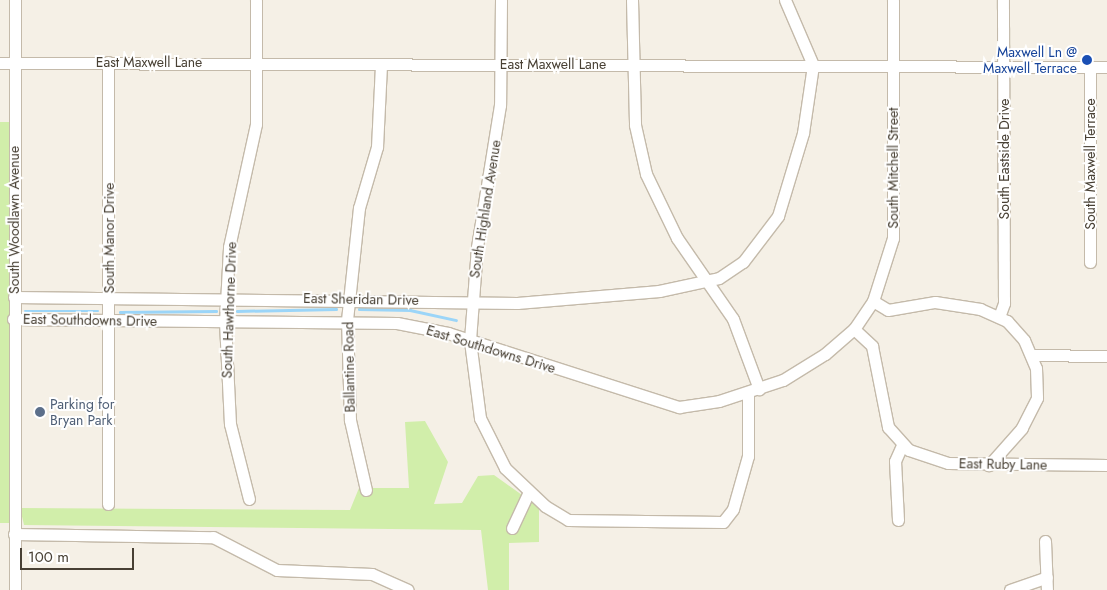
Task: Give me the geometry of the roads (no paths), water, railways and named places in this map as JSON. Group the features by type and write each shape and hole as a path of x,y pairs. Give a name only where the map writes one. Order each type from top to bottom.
{"street":[{"name":"South Woodlawn Avenue","path":"15,0 13,319 15,590"},
{"name":"South Hawthorne Drive","path":"249,499 229,414 225,322 234,215 256,124 256,0"},
{"name":"South Highland Avenue","path":"500,0 494,161 477,248 470,340 480,418 505,468 528,492 555,513 578,522 704,524 727,519 750,443 754,391"},
{"path":"632,0 632,64 635,125 646,174 660,210 707,282 734,319 754,391"},
{"path":"785,0 813,65"},
{"name":"South Mitchell Street","path":"854,329 873,301 893,238 893,0"},
{"name":"South Eastside Drive","path":"999,317 1004,303 1004,66 1002,0"},
{"name":"South Manor Drive","path":"108,62 108,504"},
{"name":"East Maxwell Lane","path":"0,63 257,62 381,65 632,64 1107,67"},
{"name":"Ballantine Road","path":"366,490 350,420 347,320 358,208 377,147 381,65"},
{"name":"East Sheridan Drive","path":"14,298 348,298 472,303 588,298 707,282 728,275 743,262 781,210 803,133 813,65"},
{"name":"South Maxwell Terrace","path":"1090,67 1090,262"},
{"path":"873,301 888,310 945,302 999,317 1019,334 1033,355 1037,383 1034,407 989,465"},
{"name":"East Southdowns Drive","path":"13,319 225,322 347,320 409,325 470,340 670,406 701,405 754,391 809,365 854,329"},
{"path":"854,329 872,346 884,416 902,445 895,461 898,520"},
{"path":"1033,355 1107,356"},
{"name":"East Ruby Lane","path":"902,445 938,460 989,465 1107,465"},
{"path":"512,528 528,492"},
{"path":"14,534 213,537 278,570 372,574 408,590"},
{"path":"1045,541 1047,590"},
{"path":"1010,590 1047,577"}],"waterway":[{"path":"237,311 336,309"},
{"path":"359,309 410,310 456,320"},
{"path":"25,311 98,311"},
{"path":"120,312 216,311"}],"place":[{"name":"Maxwell Ln @ Maxwell Terrace","path":"1087,60"},
{"name":"Parking for Bryan Park","path":"40,412"}]}
